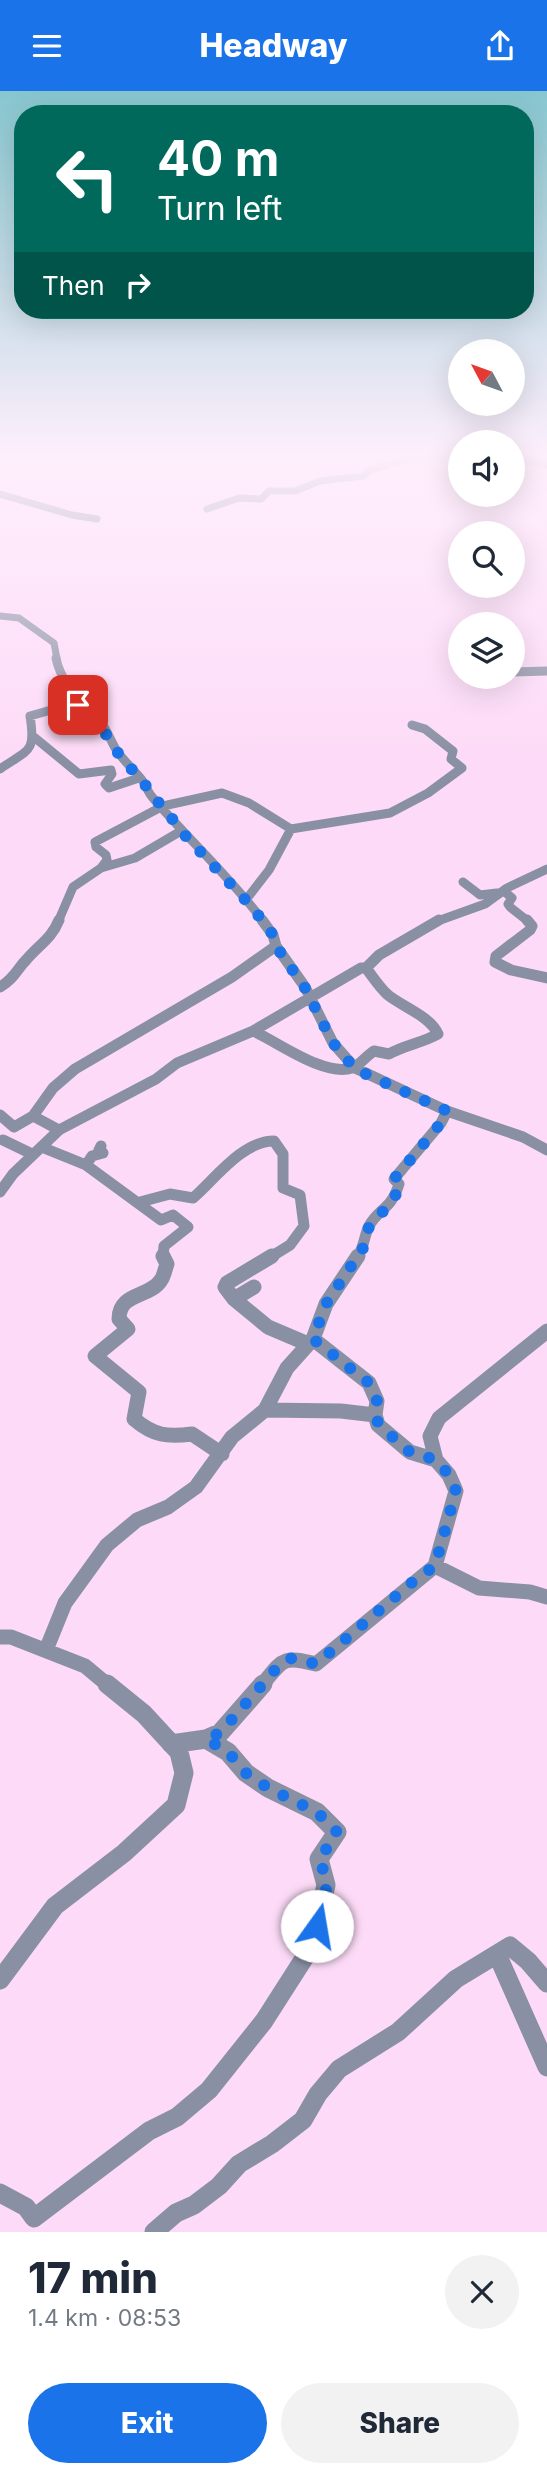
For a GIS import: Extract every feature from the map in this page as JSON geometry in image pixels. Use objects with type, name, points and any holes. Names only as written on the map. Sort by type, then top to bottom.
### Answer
[{"type":"street","points":[[0,619],[19,618],[54,643],[58,668],[84,705],[102,725],[117,751],[153,798],[163,806],[181,831],[273,935],[276,946],[311,999],[333,1043],[355,1069]]},
{"type":"street","points":[[525,672],[547,671]]},
{"type":"street","points":[[0,769],[31,748],[34,737],[30,716],[58,708],[84,705]]},
{"type":"street","points":[[0,987],[12,979],[24,961],[53,935],[73,887],[107,860],[95,842],[163,806],[179,805],[221,793],[238,799],[290,829],[390,813],[428,793],[462,768],[451,759],[453,751],[425,729],[412,725]]},
{"type":"street","points":[[34,737],[79,774],[111,770],[112,774],[105,784],[109,788],[139,778]]},
{"type":"street","points":[[245,901],[269,870],[290,829]]},
{"type":"street","points":[[100,868],[135,858],[181,831]]},
{"type":"street","points":[[2,1183],[59,1130],[156,1079],[177,1063],[253,1031],[311,999],[361,968],[366,968],[379,955],[437,921],[468,911],[505,892],[506,888],[547,869]]},
{"type":"street","points":[[463,883],[480,895],[505,892],[512,898],[508,904],[509,908],[532,926],[496,956],[495,962],[511,970],[547,978]]},
{"type":"street","points":[[222,1454],[192,1434],[165,1437],[154,1430],[146,1429],[134,1419],[139,1392],[95,1356],[128,1329],[119,1319],[119,1311],[131,1296],[148,1290],[161,1281],[167,1264],[163,1257],[164,1246],[188,1227],[173,1215],[161,1220],[153,1216],[139,1202],[107,1183],[86,1165],[1,1141],[14,1127],[33,1116],[47,1095],[75,1069],[232,977],[276,946]]},
{"type":"street","points":[[355,1069],[362,1059],[374,1051],[389,1054],[403,1046],[422,1044],[438,1034],[437,1030],[419,1015],[387,994],[366,968]]},
{"type":"street","points":[[253,1031],[317,1062],[341,1069],[355,1069],[447,1111],[523,1137],[547,1150]]},
{"type":"street","points":[[46,1650],[65,1603],[107,1545],[137,1520],[168,1507],[196,1487],[232,1437],[265,1410],[287,1368],[310,1342],[326,1304],[365,1245],[369,1226],[394,1200],[399,1184],[394,1179],[441,1123],[447,1111]]},
{"type":"street","points":[[0,1115],[14,1127]]},
{"type":"street","points":[[33,1116],[59,1130]]},
{"type":"street","points":[[139,1202],[170,1194],[193,1198],[227,1166],[262,1140],[271,1139],[276,1142],[283,1154],[283,1188],[300,1195],[304,1226],[290,1245],[227,1283],[225,1287],[266,1329],[281,1338],[310,1342],[369,1383],[377,1401],[375,1415],[379,1425],[410,1452],[436,1460]]},
{"type":"street","points":[[86,1165],[92,1156],[103,1153],[99,1150],[101,1146]]},
{"type":"street","points":[[234,1299],[254,1287]]},
{"type":"street","points":[[171,1744],[206,1739],[220,1733],[281,1663],[292,1658],[316,1664],[435,1566],[456,1491],[449,1475],[436,1460],[430,1436],[439,1418],[547,1331]]},
{"type":"street","points":[[265,1410],[341,1411],[375,1415]]},
{"type":"street","points":[[435,1566],[453,1577],[488,1590],[529,1590],[547,1597]]},
{"type":"street","points":[[0,1637],[10,1637],[85,1666],[144,1714],[179,1752],[184,1773],[176,1805],[156,1818],[145,1834],[124,1853],[57,1904],[28,1938],[0,1980]]},
{"type":"street","points":[[0,2193],[26,2207],[34,2218],[149,2131],[177,2117],[209,2090],[264,2021],[312,1946],[327,1885],[320,1859],[337,1832],[317,1812],[268,1788],[246,1773],[228,1752],[206,1739]]},
{"type":"street","points":[[154,2232],[176,2213],[194,2205],[219,2186],[239,2164],[272,2144],[303,2120],[318,2094],[339,2069],[398,2032],[456,1979],[510,1946],[528,1961],[547,1983]]},
{"type":"street","points":[[497,1954],[547,2067]]},
{"type":"route","points":[[78,705],[84,705],[90,710],[122,759],[143,781],[148,792],[240,897],[252,907],[273,935],[276,946],[305,988],[333,1043],[355,1069],[447,1111],[441,1123],[394,1179],[399,1184],[394,1200],[369,1226],[365,1245],[326,1304],[313,1339],[369,1383],[377,1401],[375,1415],[379,1425],[410,1452],[436,1460],[449,1475],[456,1491],[435,1566],[343,1639],[316,1664],[292,1658],[281,1663],[241,1712],[220,1733],[206,1739],[228,1752],[246,1773],[268,1788],[317,1812],[337,1832],[320,1859],[327,1885],[317,1926]]}]
